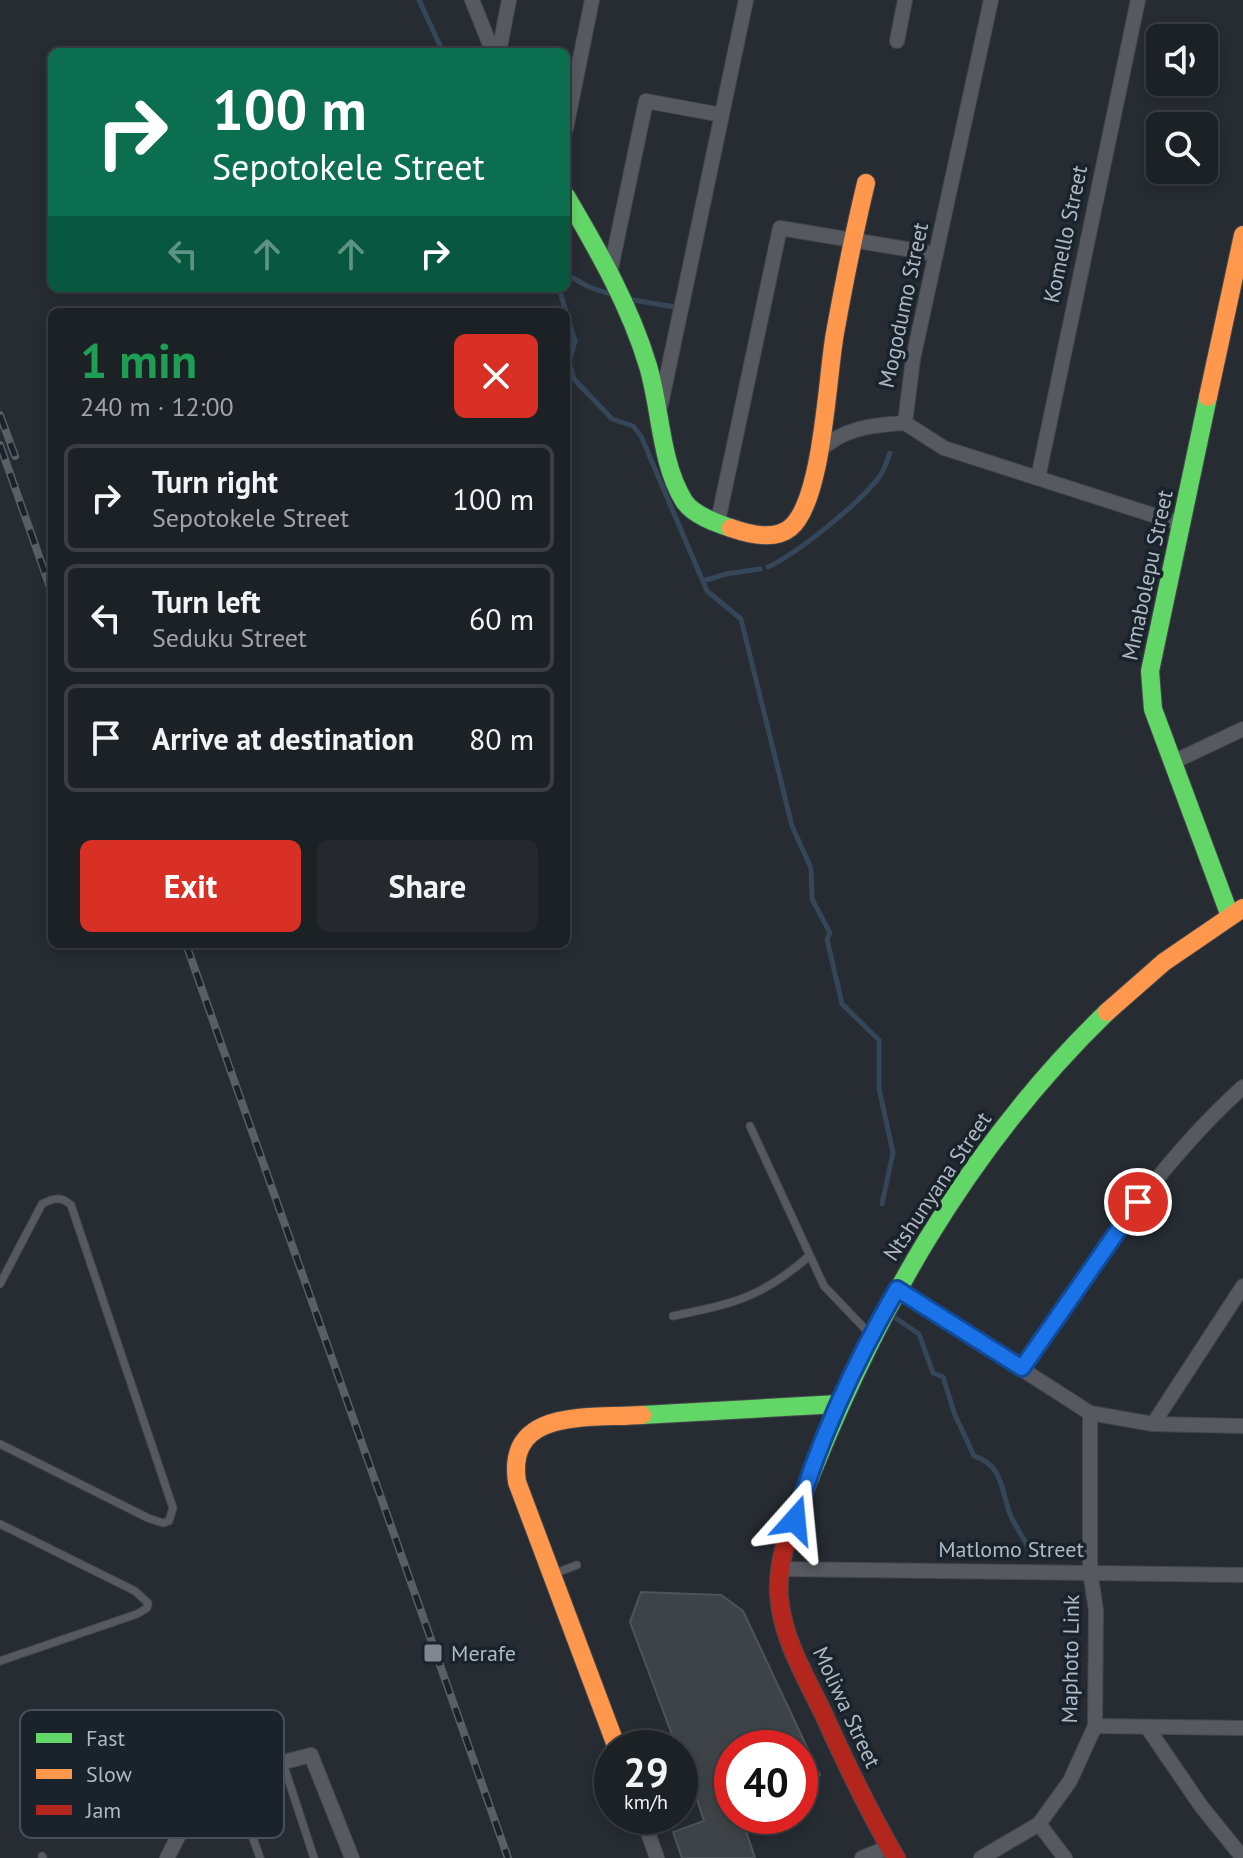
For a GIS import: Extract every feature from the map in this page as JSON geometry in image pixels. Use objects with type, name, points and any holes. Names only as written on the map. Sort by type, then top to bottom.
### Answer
[{"type":"street","points":[[472,0],[491,48]]},
{"type":"street","points":[[500,48],[509,0]]},
{"type":"street","points":[[570,108],[592,0]]},
{"type":"street","points":[[660,409],[746,0]]},
{"type":"street","points":[[897,41],[905,0]]},
{"type":"street","name":"Mogodumo Street","points":[[905,423],[907,389],[991,0]]},
{"type":"street","name":"Komello Street","points":[[1038,478],[1138,0]]},
{"type":"street","points":[[610,273],[646,101],[722,115]]},
{"type":"street","points":[[570,203],[610,273],[647,362],[682,497],[692,510],[747,534],[763,537],[792,527],[809,492],[818,452],[833,340],[866,183]]},
{"type":"street","points":[[718,521],[780,228],[936,254]]},
{"type":"street","name":"Mmabolepu Street","points":[[1237,912],[1171,763],[1153,709],[1150,671],[1243,235]]},
{"type":"street","points":[[818,452],[835,436],[870,425],[905,423],[944,448],[1181,524]]},
{"type":"street","points":[[1171,763],[1243,729]]},
{"type":"street","name":"Ntshunyana Street","points":[[780,1569],[800,1502],[838,1404],[871,1335],[897,1289],[1005,1127],[1051,1071],[1139,982],[1237,912]]},
{"type":"street","points":[[1022,1368],[1138,1202],[1202,1126],[1243,1087]]},
{"type":"street","points":[[897,1289],[1090,1413],[1153,1424],[1243,1426]]},
{"type":"street","points":[[1153,1424],[1241,1293]]},
{"type":"street","points":[[610,1730],[517,1482],[518,1445],[529,1433],[543,1426],[595,1418],[700,1409],[838,1404]]},
{"type":"street","name":"Maphoto Link","points":[[981,1858],[1039,1824],[1070,1781],[1095,1726],[1096,1610],[1090,1571],[1090,1413]]},
{"type":"street","name":"Matlomo Street","points":[[780,1569],[1243,1575]]},
{"type":"street","name":"Moliwa Street","points":[[780,1569],[778,1595],[786,1632],[850,1772],[892,1853]]},
{"type":"street","points":[[1095,1726],[1243,1728]]},
{"type":"street","points":[[1147,1727],[1201,1806],[1243,1858]]},
{"type":"street","points":[[284,1763],[311,1755],[352,1858]]},
{"type":"street","points":[[1039,1824],[1065,1858]]},
{"type":"street","points":[[648,1834],[657,1858]]},
{"type":"street","points":[[167,1858],[179,1838]]},
{"type":"street","points":[[862,1858],[892,1853]]},
{"type":"lane","points":[[750,1126],[824,1286],[871,1335]]},
{"type":"lane","points":[[0,1284],[42,1204],[53,1199],[66,1200],[71,1205],[173,1508],[172,1515],[163,1523],[148,1518],[0,1444]]},
{"type":"lane","points":[[673,1316],[732,1304],[759,1293],[779,1282],[808,1257]]},
{"type":"lane","points":[[0,1524],[135,1591],[148,1603],[147,1608],[137,1614],[0,1661]]},
{"type":"lane","points":[[553,1574],[577,1565]]},
{"type":"lane","points":[[284,1766],[314,1858]]},
{"type":"lane","points":[[253,1838],[260,1858]]},
{"type":"building","points":[[641,1592],[721,1595],[743,1611],[799,1730],[714,1730],[714,1834],[747,1834],[755,1858],[682,1858],[674,1834],[698,1834],[698,1823],[704,1821],[698,1803],[698,1730],[670,1730],[630,1622]]},
{"type":"waterway","points":[[419,0],[441,48]]},
{"type":"waterway","points":[[570,276],[610,294]]},
{"type":"waterway","points":[[560,292],[565,308]]},
{"type":"waterway","points":[[633,300],[675,307]]},
{"type":"waterway","points":[[570,325],[575,341],[570,359]]},
{"type":"waterway","points":[[570,366],[574,379],[612,419],[633,426],[641,436],[707,591],[741,619],[792,826],[811,868],[812,899],[830,933],[827,939],[842,1004],[879,1040],[879,1088],[893,1153],[882,1204]]},
{"type":"waterway","points":[[768,567],[811,539],[858,500],[880,476],[890,453]]},
{"type":"waterway","points":[[703,581],[760,569]]},
{"type":"waterway","points":[[897,1319],[919,1334],[933,1373],[943,1377],[955,1415],[974,1456],[991,1465],[996,1472],[1010,1514],[1032,1555]]},
{"type":"railway","points":[[0,415],[15,456]]},
{"type":"railway","points":[[0,445],[48,582]]},
{"type":"railway","points":[[187,948],[508,1858]]},
{"type":"traffic: fast","points":[[570,203],[612,279],[641,344],[665,452],[676,486],[693,510],[731,528]]},
{"type":"traffic: fast","points":[[1208,397],[1150,671],[1153,709],[1230,916]]},
{"type":"traffic: fast","points":[[801,1500],[859,1366],[927,1239],[1009,1120],[1107,1012]]},
{"type":"traffic: fast","points":[[642,1415],[838,1404]]},
{"type":"traffic: slow","points":[[731,528],[761,535],[784,532],[801,514],[810,493],[822,437],[835,333],[866,183]]},
{"type":"traffic: slow","points":[[1208,397],[1243,235]]},
{"type":"traffic: slow","points":[[1107,1012],[1164,962],[1243,908]]},
{"type":"traffic: slow","points":[[610,1730],[517,1482],[517,1458],[525,1440],[538,1429],[556,1422],[642,1415]]},
{"type":"traffic: jam","points":[[801,1500],[780,1570],[779,1595],[785,1627],[849,1770],[896,1858]]},
{"type":"place","name":"Merafe","points":[[433,1653]]},
{"type":"route","points":[[795,1520],[817,1457],[852,1374],[897,1289],[1022,1368],[1138,1202]]}]
